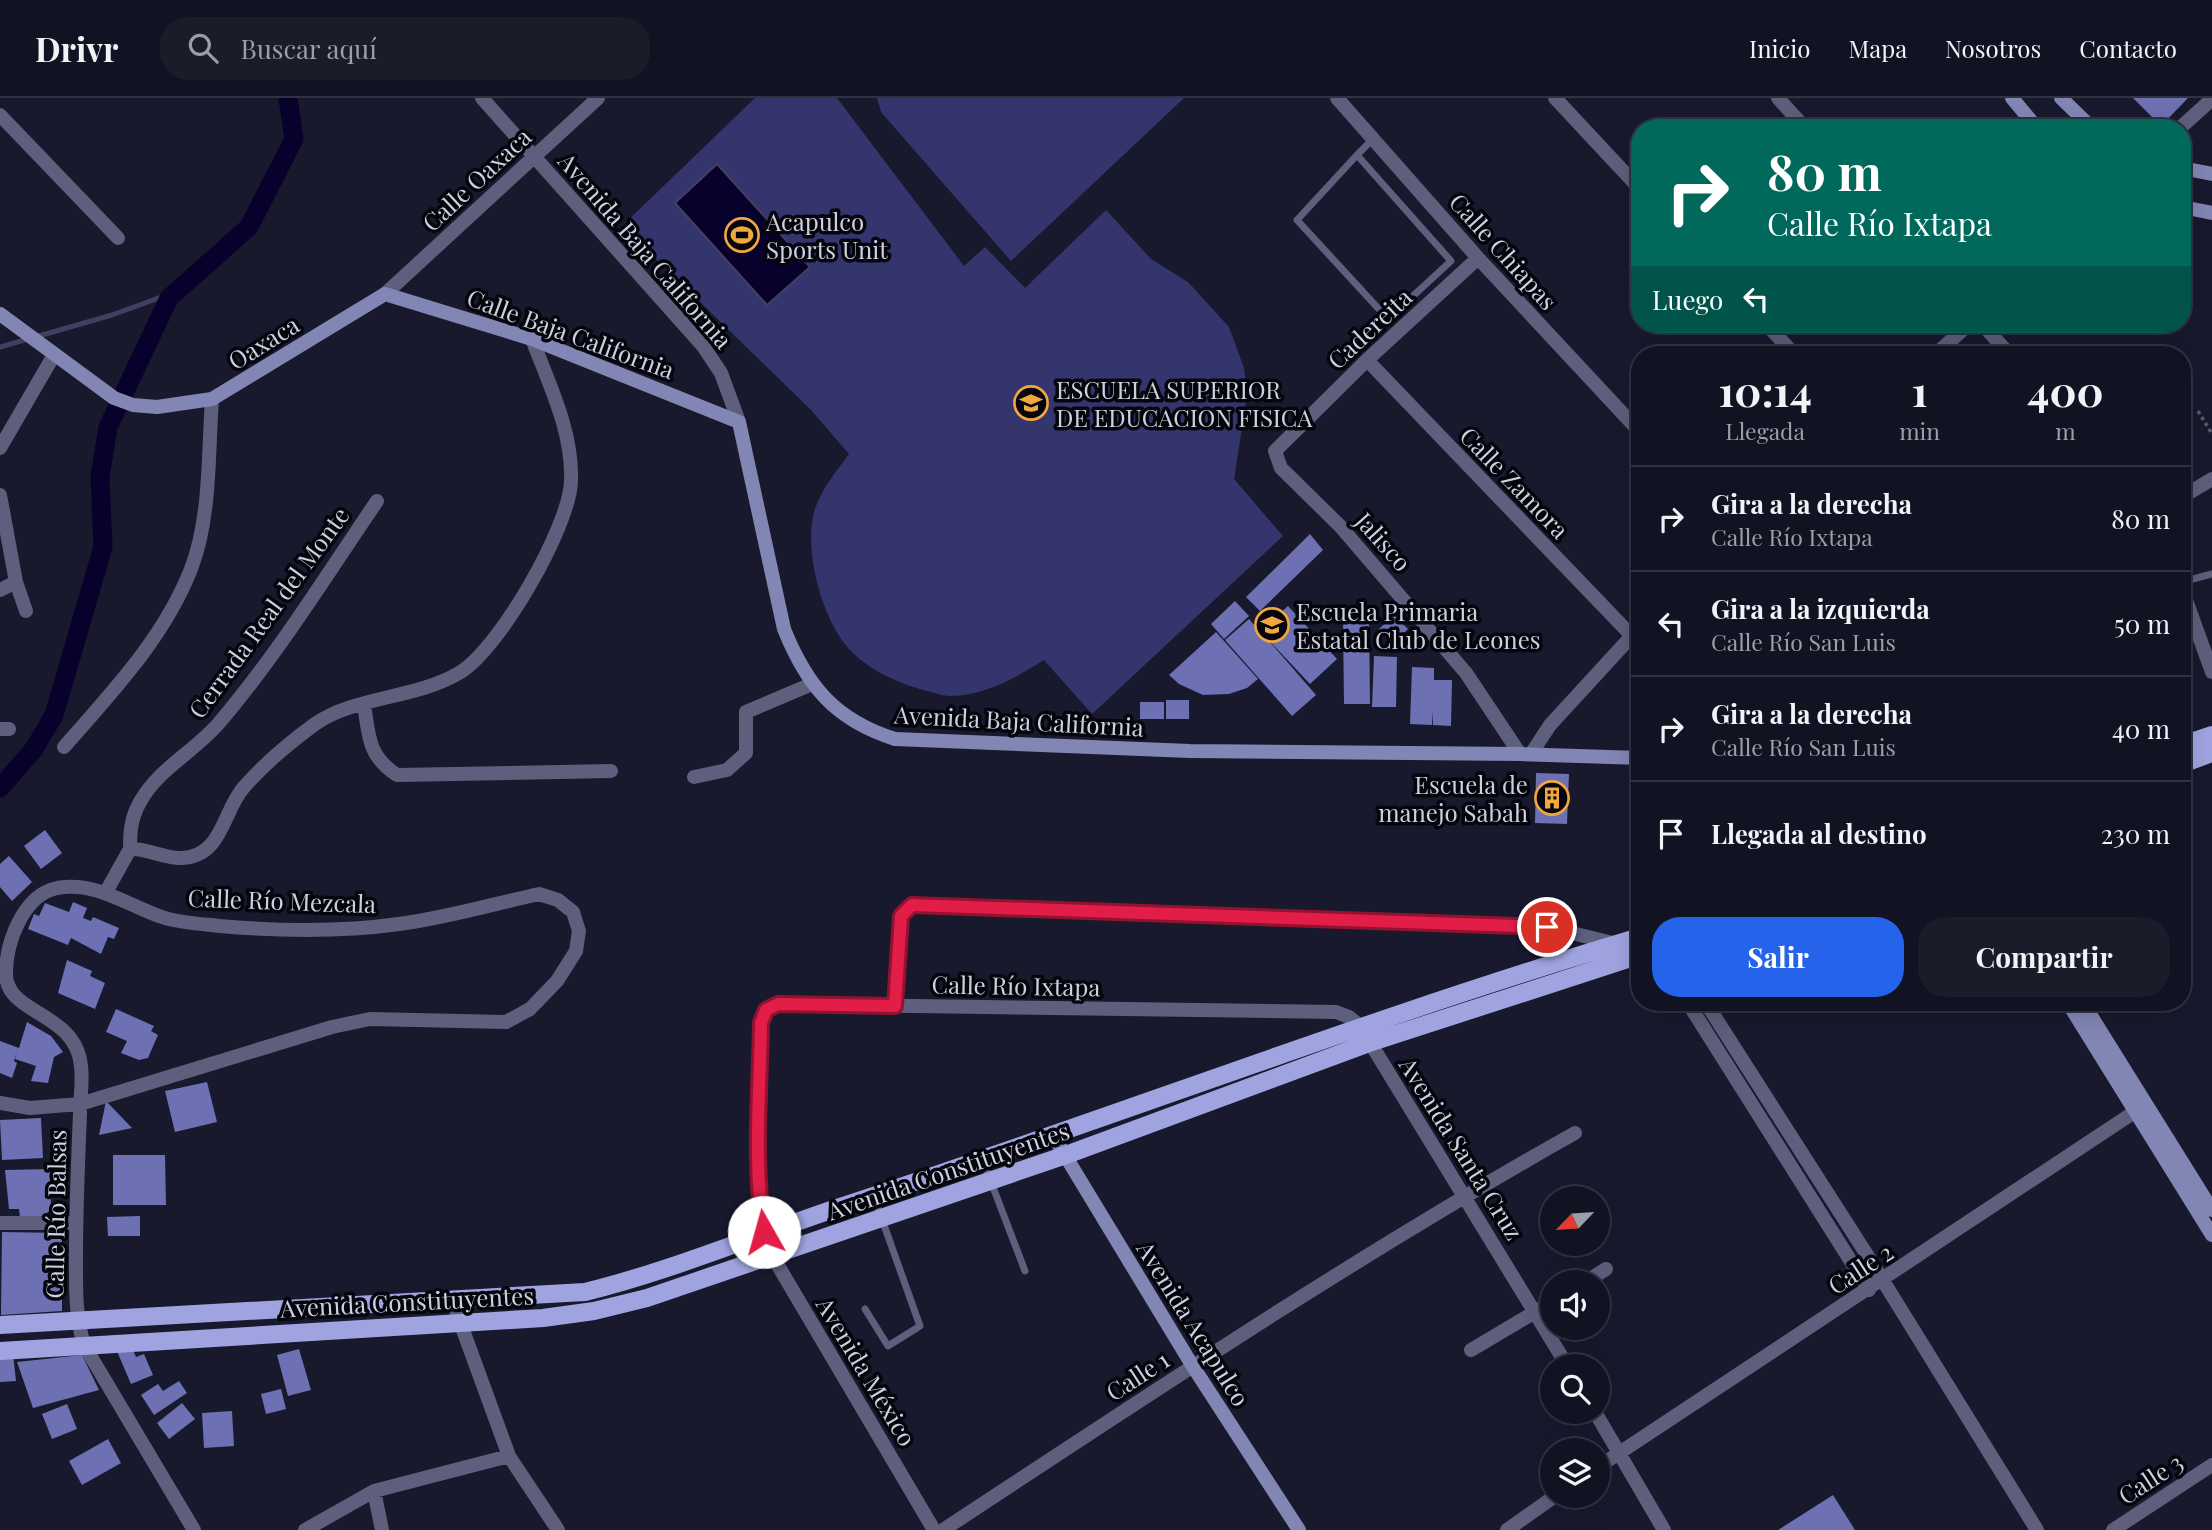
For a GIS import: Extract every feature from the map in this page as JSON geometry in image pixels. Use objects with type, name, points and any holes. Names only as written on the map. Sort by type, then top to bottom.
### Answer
[{"type":"main road","points":[[2012,98],[2030,119]]},
{"type":"main road","points":[[2061,98],[2083,119]]},
{"type":"main road","points":[[2191,170],[2212,174]]},
{"type":"main road","points":[[2191,209],[2212,213]]},
{"type":"main road","name":"Calle Baja California","points":[[385,294],[532,339],[739,422]]},
{"type":"main road","name":"Oaxaca","points":[[48,351],[97,387],[133,405],[157,407],[212,399],[385,294]]},
{"type":"main road","points":[[0,314],[48,351]]},
{"type":"main road","name":"Avenida Baja California","points":[[739,422],[784,629],[796,658],[812,684],[838,712],[864,730],[895,739],[1190,751],[1631,758]]},
{"type":"main road","points":[[2191,742],[2212,735]]},
{"type":"main road","points":[[2191,761],[2212,753]]},
{"type":"main road","name":"Avenida Constituyentes","points":[[0,1325],[585,1292],[642,1278],[764,1232],[1054,1137],[1360,1026],[1631,940]]},
{"type":"main road","name":"Avenida Constituyentes","points":[[0,1351],[461,1324],[594,1311],[647,1298],[773,1256],[1066,1155],[1369,1043],[1631,958]]},
{"type":"main road","points":[[2074,1011],[2212,1210]]},
{"type":"main road","points":[[2087,1011],[2212,1235]]},
{"type":"main road","name":"Avenida Acapulco","points":[[1054,1137],[1192,1366],[1299,1530]]},
{"type":"street","name":"Avenida Baja California","points":[[482,98],[703,346],[721,373],[739,422]]},
{"type":"street","name":"Calle Oaxaca","points":[[385,294],[598,98]]},
{"type":"street","name":"Calle Chiapas","points":[[1337,98],[1478,258],[1631,422]]},
{"type":"street","points":[[1555,98],[1631,179]]},
{"type":"street","points":[[1778,98],[1797,119]]},
{"type":"street","points":[[2190,119],[2212,99]]},
{"type":"street","points":[[0,115],[118,238]]},
{"type":"street","name":"Cadereita","points":[[1281,468],[1275,451],[1282,442],[1478,258]]},
{"type":"street","points":[[1774,333],[1787,346]]},
{"type":"street","points":[[1945,346],[1959,333]]},
{"type":"street","points":[[1990,333],[2002,346]]},
{"type":"street","points":[[106,892],[130,849],[143,848],[182,858],[205,850],[222,832],[241,790],[274,754],[319,722],[364,704],[426,689],[461,672],[491,647],[514,613],[562,519],[572,483],[568,439],[532,339]]},
{"type":"street","points":[[0,449],[48,351]]},
{"type":"street","name":"Calle Zamora","points":[[1367,360],[1631,627]]},
{"type":"street","points":[[64,747],[132,670],[172,608],[191,567],[202,521],[212,399]]},
{"type":"street","name":"Jalisco","points":[[1281,468],[1400,593],[1466,673],[1525,754]]},
{"type":"street","points":[[2191,492],[2212,480]]},
{"type":"street","points":[[0,495],[16,582],[26,611]]},
{"type":"street","name":"Cerrada Real del Monte","points":[[130,849],[130,824],[139,802],[155,780],[217,725],[282,640],[377,501]]},
{"type":"street","points":[[0,590],[16,582]]},
{"type":"street","points":[[2191,614],[2212,672]]},
{"type":"street","points":[[1525,754],[1631,635]]},
{"type":"street","points":[[694,777],[727,770],[746,753],[746,712],[812,684]]},
{"type":"street","points":[[364,704],[370,745],[381,764],[397,775],[611,771]]},
{"type":"street","name":"Calle Río Mezcala","points":[[74,887],[106,892],[164,918],[220,926],[346,929],[401,924],[539,894],[558,900],[573,912],[579,931],[576,951],[557,981],[530,1009],[506,1022],[370,1019],[332,1027],[80,1104],[82,1068],[79,1049],[65,1028],[16,998],[6,977],[11,939],[23,915],[38,896],[54,889],[74,887]]},
{"type":"street","points":[[895,1006],[901,916],[912,905],[1547,927],[1618,944],[1631,952]]},
{"type":"street","name":"Calle Río Ixtapa","points":[[764,1232],[760,1190],[761,1023],[766,1010],[778,1004],[1336,1012],[1349,1017],[1360,1026]]},
{"type":"street","points":[[1693,1011],[1868,1290]]},
{"type":"street","points":[[1711,1011],[2037,1530]]},
{"type":"street","name":"Avenida Santa Cruz","points":[[1360,1026],[1560,1354]]},
{"type":"street","name":"Calle Río Balsas","points":[[0,1103],[30,1108],[80,1104],[76,1321],[83,1345],[194,1530]]},
{"type":"street","name":"Calle 2","points":[[1610,1458],[1882,1282],[2141,1107]]},
{"type":"street","name":"Calle 1","points":[[943,1530],[1192,1366],[1466,1196],[1575,1133]]},
{"type":"street","points":[[0,1223],[76,1223]]},
{"type":"street","name":"Avenida México","points":[[764,1232],[773,1256],[934,1530]]},
{"type":"street","points":[[453,1300],[509,1456],[558,1530]]},
{"type":"street","points":[[1471,1350],[1540,1310]]},
{"type":"street","points":[[1602,1424],[1664,1530]]},
{"type":"street","points":[[305,1530],[374,1491],[509,1456]]},
{"type":"street","name":"Calle 3","points":[[2113,1530],[2212,1465]]},
{"type":"street","points":[[374,1491],[382,1530]]},
{"type":"street","points":[[1507,1530],[1540,1507]]},
{"type":"lane","points":[[1357,155],[1451,261],[1388,319],[1297,220],[1357,155],[1373,139]]},
{"type":"lane","points":[[2191,580],[2212,574]]},
{"type":"lane","points":[[982,1160],[1025,1270]]},
{"type":"lane","points":[[865,1309],[888,1346],[920,1326],[874,1196]]},
{"type":"path","points":[[2198,411],[2212,434]]},
{"type":"shaded area","name":"ESCUELA SUPERIOR DE EDUCACION FISICA","points":[[755,98],[837,98],[964,266],[985,247],[1025,288],[1106,210],[1151,259],[1188,282],[1229,327],[1244,368],[1247,395],[1234,479],[1283,536],[1092,714],[1044,660],[988,689],[964,695],[943,695],[902,683],[876,671],[854,654],[833,625],[813,565],[812,526],[821,494],[849,454],[811,410],[622,226]]},
{"type":"shaded area","points":[[877,98],[1184,98],[1011,261],[881,112]]},
{"type":"shaded area","name":"Acapulco Sports Unit","points":[[717,164],[810,267],[767,305],[675,203]]},
{"type":"building","points":[[2133,98],[2188,98],[2168,119],[2154,119]]},
{"type":"building","points":[[1310,534],[1323,550],[1260,611],[1246,597]]},
{"type":"building","points":[[1235,601],[1249,616],[1224,639],[1211,624]]},
{"type":"building","points":[[1288,606],[1337,659],[1310,684],[1263,634],[1316,695],[1292,716],[1225,640],[1249,619],[1260,632]]},
{"type":"building","points":[[1394,615],[1408,629],[1393,644],[1379,629]]},
{"type":"building","points":[[1343,619],[1369,619],[1370,704],[1344,704]]},
{"type":"building","points":[[1216,632],[1258,679],[1247,688],[1229,694],[1203,695],[1179,684],[1169,675]]},
{"type":"building","points":[[1374,656],[1397,657],[1396,707],[1372,707]]},
{"type":"building","points":[[1412,667],[1434,668],[1434,680],[1452,680],[1451,726],[1433,725],[1433,711],[1432,725],[1410,724]]},
{"type":"building","points":[[1166,700],[1189,700],[1189,719],[1166,719]]},
{"type":"building","points":[[1140,702],[1164,702],[1164,719],[1140,719]]},
{"type":"building","name":"Escuela de manejo Sabah","points":[[1536,773],[1569,774],[1567,824],[1535,823]]},
{"type":"building","points":[[45,830],[62,853],[41,869],[24,846]]},
{"type":"building","points":[[9,856],[32,882],[12,901],[0,887],[0,864]]},
{"type":"building","points":[[73,902],[87,908],[83,918],[91,921],[93,917],[119,928],[114,939],[108,937],[101,954],[71,938],[68,945],[28,929],[34,914],[39,916],[45,903],[69,912]]},
{"type":"building","points":[[67,960],[92,971],[90,976],[105,983],[95,1009],[58,993]]},
{"type":"building","points":[[116,1009],[154,1026],[151,1031],[158,1035],[148,1058],[139,1060],[121,1053],[127,1041],[106,1032]]},
{"type":"building","points":[[27,1022],[51,1036],[63,1052],[54,1057],[48,1083],[31,1081],[36,1066],[15,1059],[17,1051],[14,1061],[17,1063],[12,1078],[0,1073],[0,1041],[19,1048]]},
{"type":"building","points":[[207,1082],[217,1122],[175,1132],[165,1091]]},
{"type":"building","points":[[106,1101],[132,1128],[99,1135]]},
{"type":"building","points":[[41,1118],[43,1158],[2,1160],[0,1120]]},
{"type":"building","points":[[113,1155],[165,1155],[166,1205],[113,1205]]},
{"type":"building","points":[[50,1169],[51,1209],[44,1216],[20,1217],[19,1209],[9,1209],[5,1170]]},
{"type":"building","points":[[140,1216],[140,1236],[108,1236],[107,1217]]},
{"type":"building","points":[[2,1232],[62,1233],[62,1311],[1,1315]]},
{"type":"building","points":[[130,1343],[136,1357],[144,1354],[153,1375],[131,1384],[116,1349]]},
{"type":"building","points":[[299,1349],[311,1390],[288,1396],[277,1355]]},
{"type":"building","points":[[13,1354],[16,1381],[0,1382],[0,1356]]},
{"type":"building","points":[[82,1355],[99,1390],[33,1408],[17,1362]]},
{"type":"building","points":[[179,1381],[187,1393],[154,1415],[141,1395],[158,1384],[163,1391]]},
{"type":"building","points":[[281,1389],[286,1409],[266,1414],[261,1394]]},
{"type":"building","points":[[182,1403],[195,1419],[169,1439],[157,1423]]},
{"type":"building","points":[[67,1404],[77,1429],[52,1439],[42,1414]]},
{"type":"building","points":[[232,1411],[234,1446],[204,1448],[202,1413]]},
{"type":"building","points":[[108,1439],[121,1463],[82,1485],[69,1461]]},
{"type":"building","points":[[1833,1495],[1855,1530],[1778,1530]]},
{"type":"waterway","points":[[0,788],[34,749],[54,715],[103,547],[100,477],[108,427],[169,298],[249,227],[294,139],[288,98]]},
{"type":"waterway","points":[[0,347],[112,315],[175,292]]},
{"type":"place","name":"Acapulco Sports Unit","points":[[742,235]]},
{"type":"place","name":"ESCUELA SUPERIOR DE EDUCACION FISICA","points":[[1031,403]]},
{"type":"place","name":"Escuela Primaria Estatal Club de Leones","points":[[1272,625]]},
{"type":"place","name":"Escuela de manejo Sabah","points":[[1552,798]]},
{"type":"route","points":[[764,1232],[760,1204],[760,1126],[761,1023],[766,1010],[778,1004],[895,1006],[901,916],[905,909],[912,905],[1547,927]]}]
